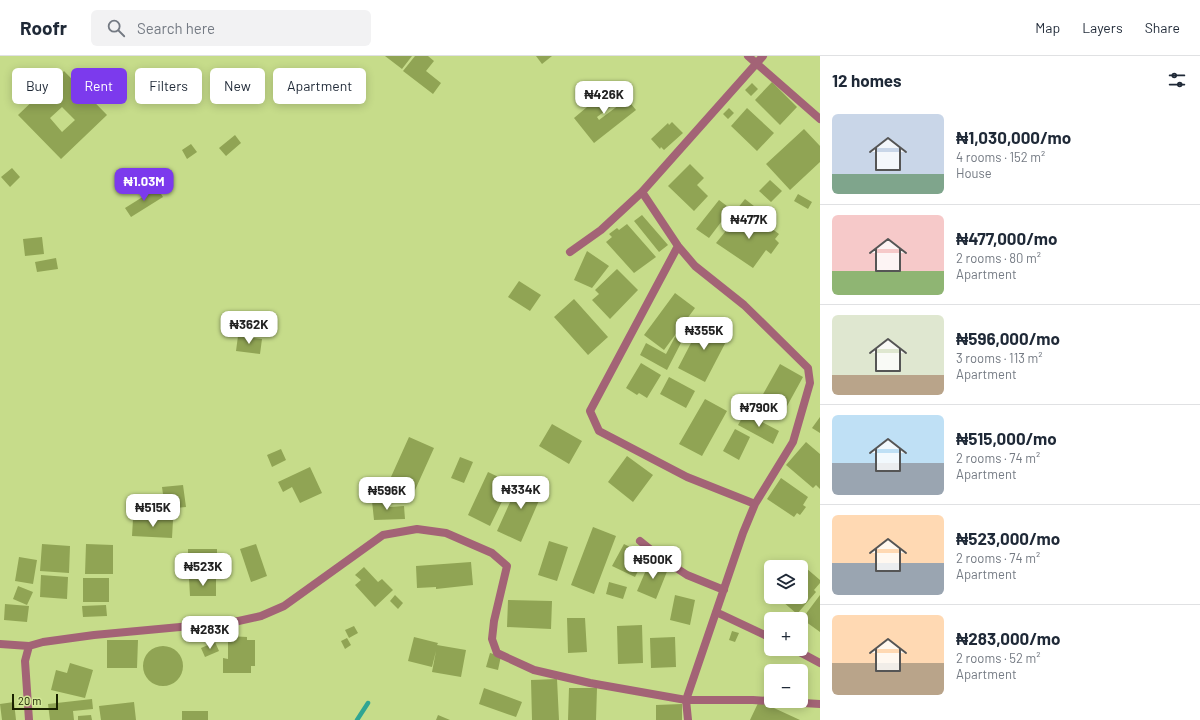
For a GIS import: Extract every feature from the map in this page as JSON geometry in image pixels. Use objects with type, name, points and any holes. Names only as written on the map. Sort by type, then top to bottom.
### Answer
[{"type":"street","points":[[748,56],[757,62],[820,119]]},
{"type":"street","points":[[570,252],[601,230],[642,192],[763,56]]},
{"type":"street","points":[[642,192],[678,246],[696,266],[744,305],[808,368],[810,383],[793,442],[756,504],[743,533],[686,700],[688,720]]},
{"type":"street","points":[[678,246],[590,411],[599,431],[616,441],[687,477],[756,504]]},
{"type":"street","points":[[0,644],[29,646],[43,642],[94,635],[234,622],[261,616],[284,606],[383,535],[417,529],[446,533],[492,553],[507,566],[494,621],[492,640],[497,653],[534,670],[686,700],[753,700],[820,704]]},
{"type":"street","points":[[640,541],[687,576],[724,590]]},
{"type":"street","points":[[716,612],[764,635]]},
{"type":"street","points":[[29,646],[25,661],[29,720]]},
{"type":"street","points":[[807,656],[820,663]]},
{"type":"building","points":[[385,56],[412,56],[402,69]]},
{"type":"building","points":[[415,56],[428,56],[434,61],[426,71],[441,83],[433,94],[403,71]]},
{"type":"building","points":[[536,56],[552,56],[542,64]]},
{"type":"building","points":[[64,71],[71,78],[71,104],[96,104],[107,115],[61,159],[18,115],[30,104],[63,104]],"holes":[[[62,107],[75,120],[62,132],[50,118]]]},
{"type":"building","points":[[772,82],[797,107],[780,125],[755,100]]},
{"type":"building","points":[[752,83],[758,89],[751,96],[745,90]]},
{"type":"building","points":[[612,86],[621,99],[597,117],[599,120],[627,99],[636,110],[594,143],[574,118]]},
{"type":"building","points":[[729,108],[734,113],[728,119],[723,114]]},
{"type":"building","points":[[747,108],[774,133],[757,151],[731,126]]},
{"type":"building","points":[[672,122],[683,133],[664,150],[661,147],[660,149],[651,139],[668,123],[669,125]]},
{"type":"building","points":[[804,129],[820,146],[820,162],[790,190],[766,164]]},
{"type":"building","points":[[235,135],[241,143],[226,156],[219,148]]},
{"type":"building","points":[[191,144],[197,152],[187,159],[182,150]]},
{"type":"building","points":[[690,164],[704,178],[697,185],[708,196],[694,211],[668,186]]},
{"type":"building","points":[[12,168],[20,177],[10,187],[1,177]]},
{"type":"building","points":[[770,180],[782,191],[771,202],[759,191]]},
{"type":"building","points":[[157,188],[163,197],[131,217],[125,208]]},
{"type":"building","points":[[798,194],[812,202],[808,209],[794,201]]},
{"type":"building","points":[[745,199],[759,210],[751,220],[737,209]]},
{"type":"building","points":[[719,200],[731,209],[709,238],[696,229]]},
{"type":"building","points":[[737,212],[754,225],[759,219],[779,234],[775,239],[779,243],[771,254],[766,250],[753,268],[716,243],[729,227],[736,232],[739,228],[730,221]]},
{"type":"building","points":[[642,215],[668,245],[659,252],[634,221]]},
{"type":"building","points":[[627,224],[656,257],[634,273],[606,242],[612,237],[609,234],[617,228],[619,230]]},
{"type":"building","points":[[42,237],[44,254],[25,256],[23,239]]},
{"type":"building","points":[[587,251],[609,266],[592,288],[574,280]]},
{"type":"building","points":[[56,258],[58,269],[37,272],[35,262]]},
{"type":"building","points":[[617,269],[638,290],[610,319],[592,300],[599,294],[595,290]]},
{"type":"building","points":[[519,281],[541,295],[530,311],[508,297]]},
{"type":"building","points":[[675,293],[695,308],[664,350],[644,335]]},
{"type":"building","points":[[574,299],[608,337],[588,355],[554,317]]},
{"type":"building","points":[[703,320],[730,334],[705,382],[678,368]]},
{"type":"building","points":[[238,336],[262,339],[260,354],[236,351]]},
{"type":"building","points":[[675,337],[682,341],[667,370],[640,355],[646,343],[666,354]]},
{"type":"building","points":[[641,363],[661,375],[647,398],[639,393],[637,395],[626,388]]},
{"type":"building","points":[[780,364],[803,377],[781,417],[758,403]]},
{"type":"building","points":[[669,377],[695,391],[686,408],[660,394]]},
{"type":"building","points":[[705,399],[727,411],[702,456],[679,444]]},
{"type":"building","points":[[745,413],[779,431],[773,444],[738,425]]},
{"type":"building","points":[[820,417],[820,433],[812,428]]},
{"type":"building","points":[[552,424],[582,441],[569,464],[539,446]]},
{"type":"building","points":[[735,429],[750,437],[739,460],[723,451]]},
{"type":"building","points":[[409,437],[434,448],[411,499],[386,488]]},
{"type":"building","points":[[806,442],[820,454],[820,489],[816,485],[813,488],[786,465]]},
{"type":"building","points":[[281,449],[286,460],[272,467],[267,455]]},
{"type":"building","points":[[627,456],[653,475],[633,502],[608,482]]},
{"type":"building","points":[[460,457],[473,462],[464,483],[451,478]]},
{"type":"building","points":[[310,467],[322,493],[300,503],[292,487],[283,492],[278,482]]},
{"type":"building","points":[[488,472],[511,483],[490,526],[468,515]]},
{"type":"building","points":[[521,478],[544,489],[521,542],[497,531]]},
{"type":"building","points":[[781,478],[808,497],[803,505],[806,507],[800,515],[797,513],[794,517],[767,499]]},
{"type":"building","points":[[183,485],[186,507],[165,509],[162,487]]},
{"type":"building","points":[[390,500],[390,507],[404,506],[405,519],[374,520],[372,501]]},
{"type":"building","points":[[133,519],[173,520],[172,538],[132,536]]},
{"type":"building","points":[[593,527],[616,536],[594,594],[571,585]]},
{"type":"building","points":[[549,541],[568,547],[557,581],[538,575]]},
{"type":"building","points":[[42,544],[70,546],[69,573],[40,571]]},
{"type":"building","points":[[86,544],[113,545],[113,574],[85,574]]},
{"type":"building","points":[[256,544],[267,576],[251,582],[240,549]]},
{"type":"building","points":[[624,544],[646,555],[635,577],[612,566]]},
{"type":"building","points":[[188,549],[217,549],[217,574],[188,574]]},
{"type":"building","points":[[19,557],[37,560],[33,584],[15,581]]},
{"type":"building","points":[[650,561],[668,569],[656,599],[637,591]]},
{"type":"building","points":[[471,562],[473,585],[436,589],[436,587],[417,588],[416,566]]},
{"type":"building","points":[[364,567],[378,582],[382,579],[393,590],[375,607],[355,585],[361,580],[355,575]]},
{"type":"building","points":[[808,570],[820,580],[820,583],[814,590],[816,592],[808,601]]},
{"type":"building","points":[[41,575],[68,577],[67,599],[40,597]]},
{"type":"building","points":[[216,577],[216,596],[190,596],[189,578]]},
{"type":"building","points":[[83,578],[109,578],[109,602],[83,602]]},
{"type":"building","points":[[609,582],[627,587],[623,599],[606,594]]},
{"type":"building","points":[[18,586],[33,592],[27,605],[13,599]]},
{"type":"building","points":[[395,595],[403,603],[398,609],[390,601]]},
{"type":"building","points":[[675,595],[695,600],[690,625],[670,620]]},
{"type":"building","points":[[820,595],[820,632],[808,623],[807,612]]},
{"type":"building","points":[[508,600],[552,601],[551,629],[507,627]]},
{"type":"building","points":[[5,604],[29,606],[27,622],[4,620]]},
{"type":"building","points":[[785,604],[806,604],[799,612],[795,612]]},
{"type":"building","points":[[106,605],[107,616],[83,617],[82,606]]},
{"type":"building","points":[[567,618],[585,618],[587,652],[568,653]]},
{"type":"building","points":[[642,625],[643,663],[618,664],[617,626]]},
{"type":"building","points":[[354,626],[358,633],[349,638],[345,630]]},
{"type":"building","points":[[732,631],[739,633],[735,642],[729,640]]},
{"type":"building","points":[[228,636],[247,637],[247,640],[255,640],[255,666],[251,666],[251,673],[223,673],[223,658],[228,659]]},
{"type":"building","points":[[414,637],[438,643],[437,645],[466,650],[461,677],[432,672],[436,651],[432,667],[408,661]]},
{"type":"building","points":[[675,637],[676,667],[651,668],[650,638]]},
{"type":"building","points":[[347,638],[351,645],[345,649],[341,641]]},
{"type":"building","points":[[107,640],[138,640],[137,668],[107,668]]},
{"type":"building","points":[[215,642],[219,651],[205,657],[201,648]]},
{"type":"building","points":[[163,646],[177,652],[183,666],[177,680],[163,686],[149,680],[143,666],[149,652]]},
{"type":"building","points":[[490,653],[501,656],[498,670],[486,667]]},
{"type":"building","points":[[70,663],[93,670],[85,698],[51,690],[56,670],[67,673]]},
{"type":"building","points":[[557,679],[559,720],[532,720],[531,680]]},
{"type":"building","points":[[484,688],[522,702],[516,717],[479,704]]},
{"type":"building","points":[[569,688],[597,688],[596,720],[568,720]]},
{"type":"building","points":[[92,699],[93,709],[73,711],[74,720],[50,720],[48,704]]},
{"type":"building","points":[[759,701],[764,703],[764,708],[774,708],[800,720],[750,720]]},
{"type":"building","points":[[14,702],[16,720],[2,720],[0,704]]},
{"type":"building","points":[[134,702],[136,720],[101,720],[99,706]]},
{"type":"building","points":[[682,704],[682,720],[656,720],[656,705]]},
{"type":"building","points":[[182,711],[208,711],[208,720],[182,720]]},
{"type":"building","points":[[91,715],[92,720],[78,720],[78,716]]},
{"type":"building","points":[[438,715],[450,720],[436,720]]},
{"type":"waterway","points":[[357,720],[368,703]]}]
